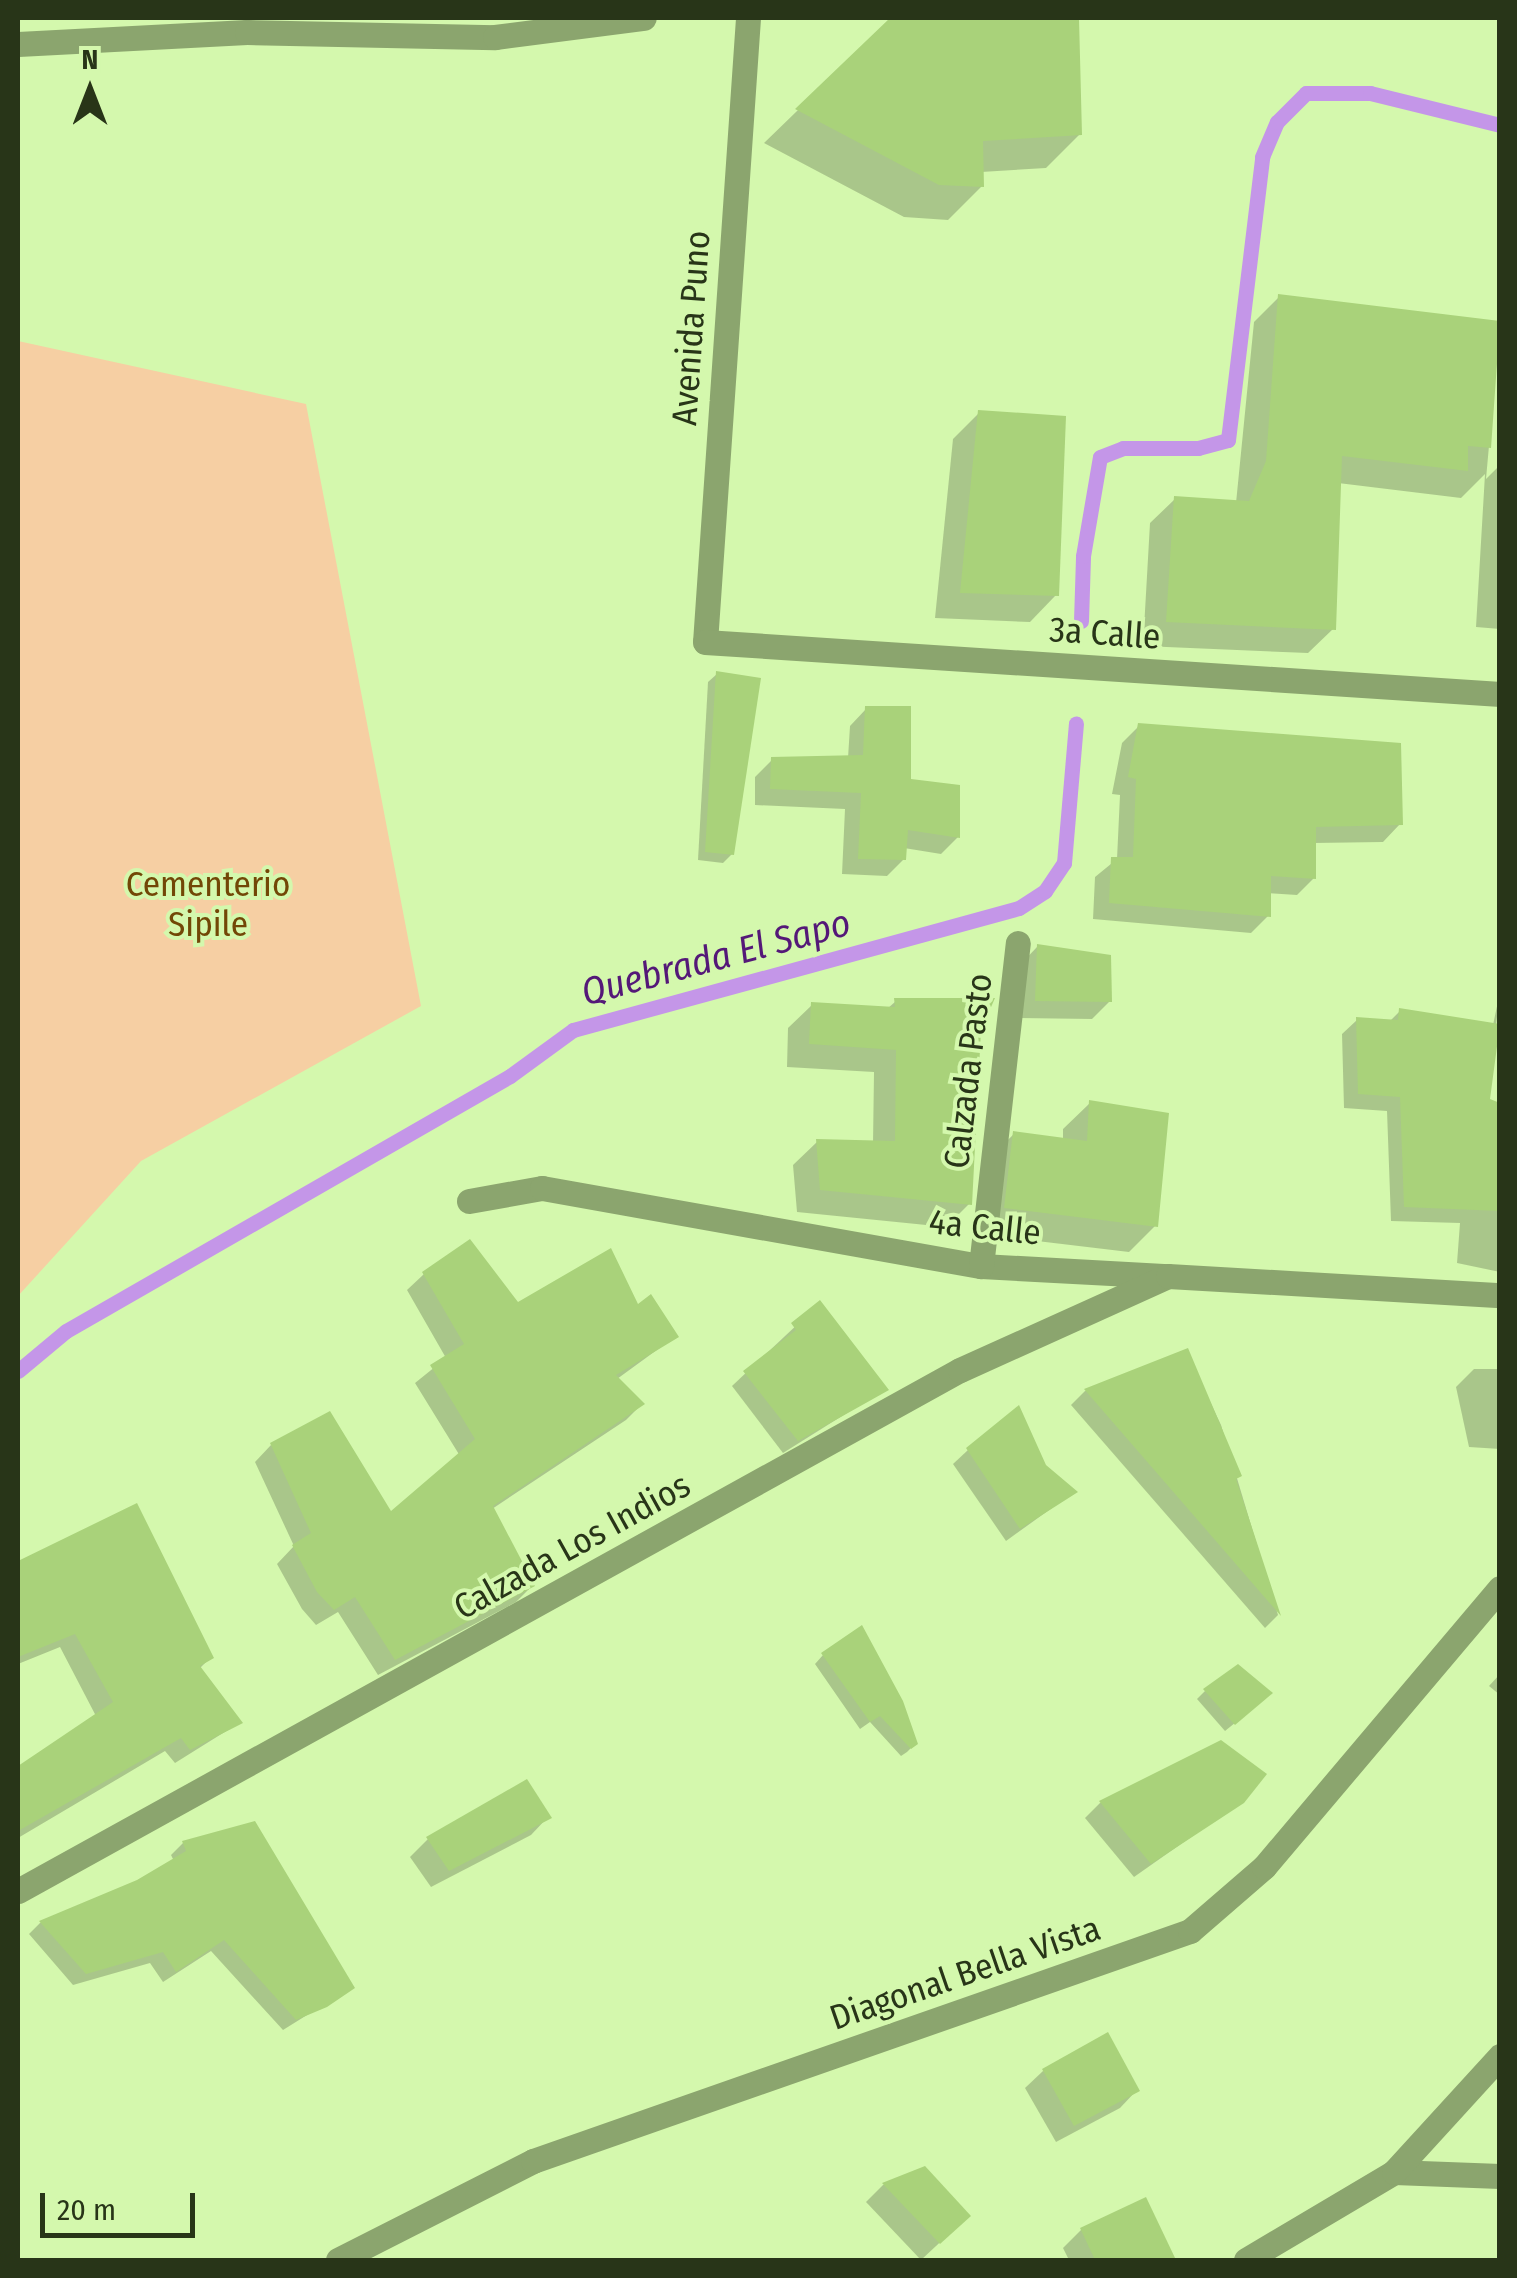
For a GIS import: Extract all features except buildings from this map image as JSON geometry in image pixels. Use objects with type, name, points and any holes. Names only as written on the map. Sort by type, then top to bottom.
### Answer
[{"type":"street","points":[[18,44],[247,32],[495,36],[644,18]]},
{"type":"street","name":"Avenida Puno","points":[[705,642],[748,18]]},
{"type":"street","name":"3a Calle","points":[[705,642],[1500,694]]},
{"type":"street","name":"Calzada Pasto","points":[[981,1266],[1018,943]]},
{"type":"street","name":"4a Calle","points":[[469,1201],[542,1188],[630,1199],[981,1266],[1500,1295]]},
{"type":"street","name":"Calzada Los Indios","points":[[18,1890],[960,1370],[1168,1276]]},
{"type":"street","name":"Diagonal Bella Vista","points":[[338,2260],[533,2161],[1190,1931],[1264,1867],[1500,1588]]},
{"type":"street","points":[[1246,2260],[1394,2172],[1500,2056]]},
{"type":"street","points":[[1394,2172],[1500,2176]]},
{"type":"green space","name":"Cementerio Sipile","points":[[18,341],[306,404],[421,1006],[141,1161],[18,1296]]},
{"type":"waterway","name":"Quebrada El Sapo","points":[[1081,621],[1083,556],[1100,457],[1123,448],[1198,448],[1228,440],[1262,157],[1277,122],[1306,93],[1370,93],[1500,125]]},
{"type":"waterway","name":"Quebrada El Sapo","points":[[18,1371],[66,1331],[510,1076],[573,1030],[1019,908],[1045,891],[1064,863],[1076,724]]}]
